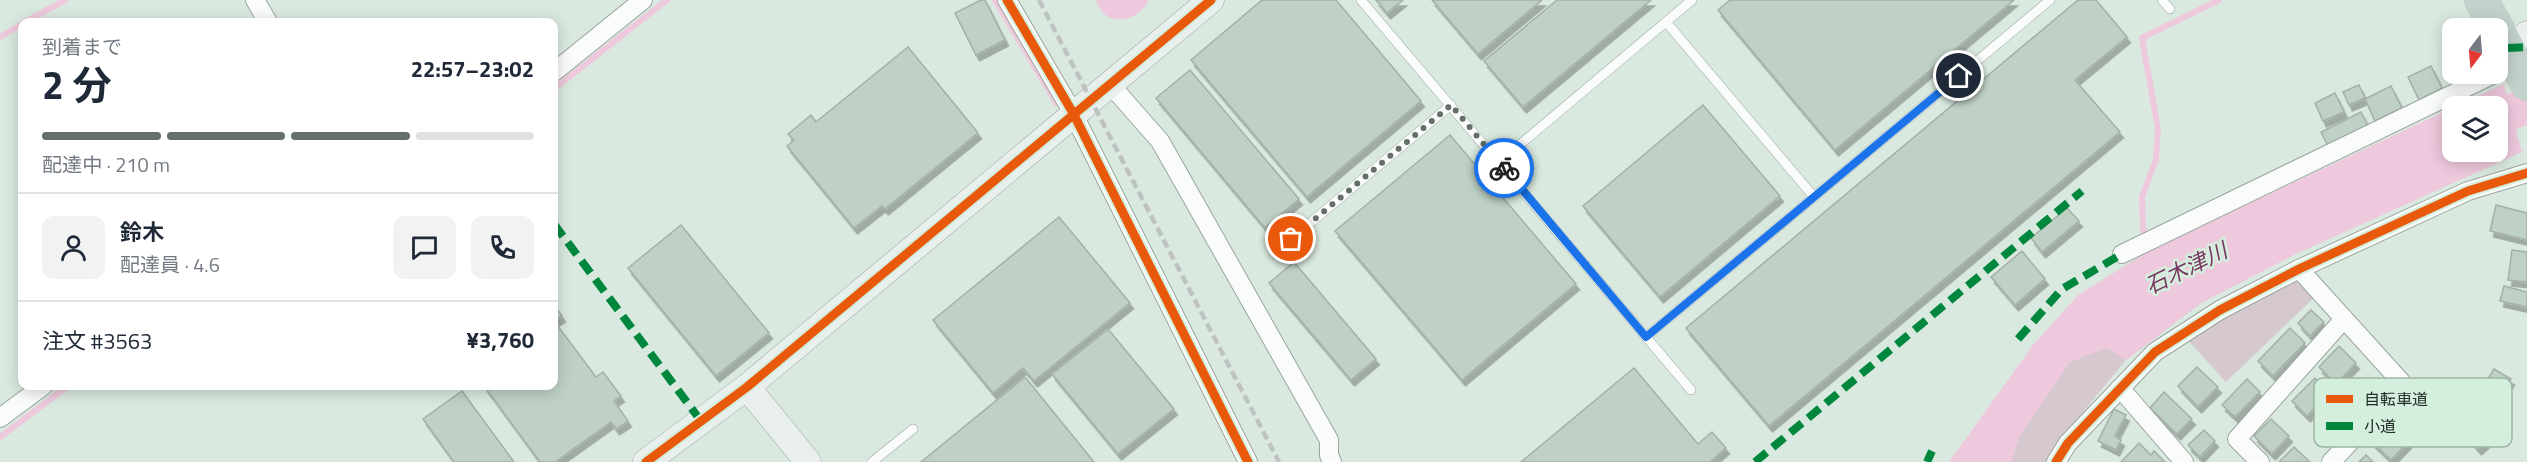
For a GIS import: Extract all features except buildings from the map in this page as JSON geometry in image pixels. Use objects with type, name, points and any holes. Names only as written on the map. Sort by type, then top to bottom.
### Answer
[{"type":"highway","points":[[2481,0],[2509,55]]},
{"type":"street","points":[[255,0],[266,18]]},
{"type":"street","points":[[558,69],[643,0]]},
{"type":"street","points":[[1006,0],[1073,113],[1248,462]]},
{"type":"street","points":[[646,462],[747,387],[1211,0]]},
{"type":"street","points":[[2122,254],[2509,55]]},
{"type":"street","points":[[1109,83],[1160,141],[1329,440],[1329,455],[1332,462]]},
{"type":"street","points":[[2056,462],[2068,443],[2155,352],[2220,310],[2299,269],[2468,191],[2527,173]]},
{"type":"street","points":[[2299,269],[2398,378]]},
{"type":"street","points":[[2260,462],[2236,439],[2344,318]]},
{"type":"street","points":[[747,387],[808,462]]},
{"type":"street","points":[[2120,388],[2184,462]]},
{"type":"street","points":[[0,418],[38,390]]},
{"type":"street","points":[[2331,462],[2345,447]]},
{"type":"lane","points":[[1362,0],[1691,390]]},
{"type":"lane","points":[[1498,162],[1692,0]]},
{"type":"lane","points":[[1646,337],[2050,0]]},
{"type":"lane","points":[[2162,0],[2170,9]]},
{"type":"lane","points":[[1666,22],[1814,196]]},
{"type":"lane","points":[[1291,239],[1451,105]]},
{"type":"lane","points":[[872,462],[913,429]]},
{"type":"shaded area","points":[[2313,269],[2325,287],[2226,382],[2185,337]]},
{"type":"shaded area","points":[[2201,303],[2126,360],[2064,435],[2045,462],[1988,462],[2051,366]]},
{"type":"water","points":[[1096,0],[1149,0],[1137,14],[1121,20],[1106,15]]},
{"type":"water","points":[[2504,84],[2507,96],[2477,96]]},
{"type":"water","points":[[2508,99],[2522,152],[2508,158]]},
{"type":"water","points":[[2442,113],[2442,162],[2500,162],[2298,253],[2201,303],[2126,360],[2107,348],[2070,362],[2020,436],[2011,462],[1949,462],[2033,345],[2078,295],[2152,249]]},
{"type":"waterway","points":[[32,18],[65,0]]},
{"type":"waterway","points":[[558,86],[667,0]]},
{"type":"waterway","points":[[995,0],[1056,103]]},
{"type":"waterway","points":[[2148,240],[2143,228],[2142,197],[2156,159],[2158,129],[2142,38],[2219,0]]},
{"type":"waterway","points":[[0,37],[18,26]]},
{"type":"waterway","name":"石木津川","points":[[2508,113],[2527,106]]},
{"type":"waterway","points":[[0,437],[63,390]]},
{"type":"railway","points":[[1039,0],[1279,462]]},
{"type":"marked path","points":[[2508,48],[2527,47]]},
{"type":"marked path","points":[[1755,462],[2082,191]]},
{"type":"marked path","points":[[558,229],[701,421]]},
{"type":"marked path","points":[[2018,339],[2062,289],[2122,254]]},
{"type":"marked path","points":[[1927,462],[1932,451]]},
{"type":"cycle path","points":[[1007,0],[1073,113],[1248,462]]},
{"type":"cycle path","points":[[646,462],[747,387],[1211,0]]},
{"type":"cycle path","points":[[2056,462],[2068,443],[2155,352],[2220,310],[2299,269],[2468,191],[2527,173]]},
{"type":"way so far","points":[[1291,239],[1451,105],[1504,168]]},
{"type":"route","points":[[1504,168],[1646,337],[1959,76]]}]
